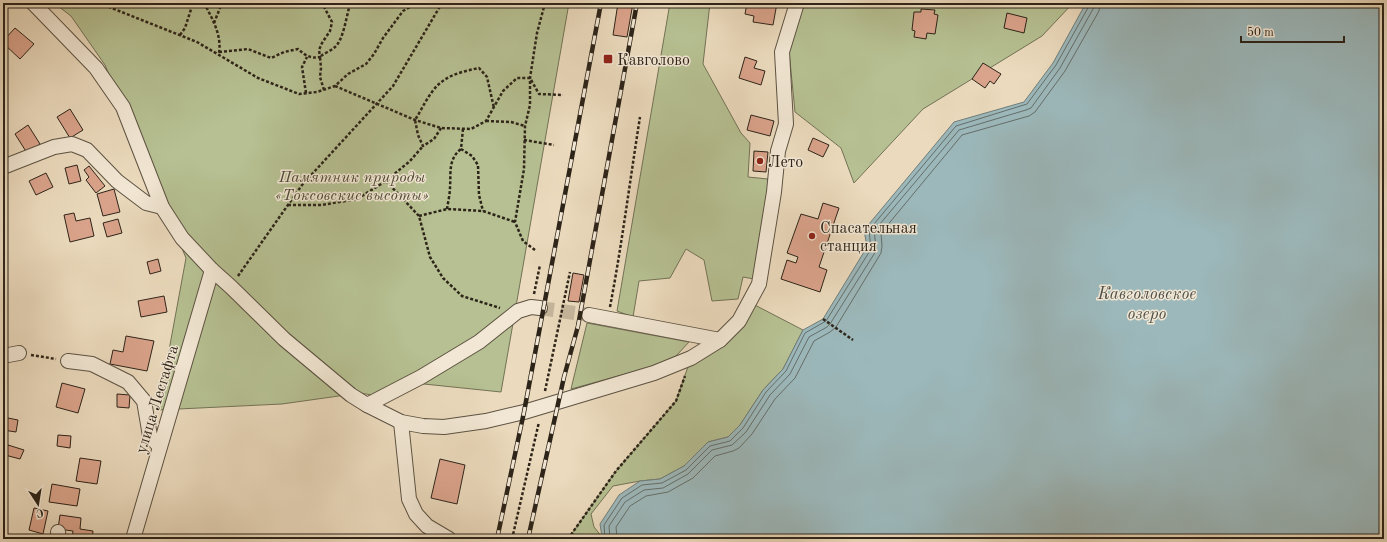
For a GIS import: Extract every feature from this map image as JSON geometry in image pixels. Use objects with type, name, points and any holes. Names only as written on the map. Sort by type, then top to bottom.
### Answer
[{"type":"street","points":[[34,3],[96,68],[123,107],[162,207],[182,238],[212,270],[284,339],[351,395],[401,422],[423,426],[444,427],[486,421],[524,412],[654,372],[691,358],[720,340],[739,321],[759,284],[774,192],[778,151],[786,124],[782,52],[797,3]]},
{"type":"street","points":[[3,167],[54,147],[72,144],[87,150],[117,181],[146,203],[162,207]]},
{"type":"street","name":"улица Лесгафта","points":[[133,539],[159,446],[212,270]]},
{"type":"street","points":[[367,405],[421,377],[530,309]]},
{"type":"street","points":[[589,316],[720,340]]},
{"type":"street","points":[[3,356],[20,353]]},
{"type":"street","points":[[68,361],[92,364],[128,382],[144,401],[150,436],[159,446]]},
{"type":"street","points":[[401,422],[409,499],[416,514],[427,526],[449,539]]},
{"type":"path","points":[[99,3],[197,42],[258,78],[299,94],[324,90],[334,86],[348,74],[366,64],[403,11],[417,3]]},
{"type":"path","points":[[180,35],[185,28],[193,3]]},
{"type":"path","points":[[204,3],[218,33],[220,47],[219,54]]},
{"type":"path","points":[[214,23],[222,3]]},
{"type":"path","points":[[298,3],[304,3]]},
{"type":"path","points":[[322,3],[332,22],[330,31],[319,50],[321,68],[320,78],[324,90]]},
{"type":"path","points":[[219,54],[248,49],[271,58],[284,52],[298,49],[314,59],[320,58],[323,54],[335,48],[340,42],[351,3]]},
{"type":"path","points":[[231,287],[302,185],[394,86],[442,3]]},
{"type":"path","points":[[535,250],[523,241],[515,222],[524,169],[525,126],[530,105],[530,78],[536,33],[545,3]]},
{"type":"path","points":[[306,93],[302,67],[307,56]]},
{"type":"path","points":[[423,146],[418,134],[415,120],[439,84],[458,73],[479,68],[487,77],[494,109]]},
{"type":"path","points":[[334,86],[415,120],[440,128],[471,129],[486,121],[503,91],[517,78],[530,78]]},
{"type":"path","points":[[530,78],[540,94],[563,95]]},
{"type":"path","points":[[608,319],[640,117]]},
{"type":"path","points":[[486,121],[511,122],[525,126]]},
{"type":"path","points":[[288,205],[322,205],[357,199],[386,181],[410,161],[423,146],[434,139],[440,128]]},
{"type":"path","points":[[447,209],[450,188],[450,168],[457,153],[461,150],[463,129]]},
{"type":"path","points":[[524,140],[554,145]]},
{"type":"path","points":[[461,150],[472,156],[478,166],[479,195],[484,212]]},
{"type":"path","points":[[386,181],[419,216],[430,257],[443,278],[462,296],[492,306],[530,309],[540,265]]},
{"type":"path","points":[[419,216],[447,209],[484,212],[515,222]]},
{"type":"path","points":[[512,539],[533,452],[570,272]]},
{"type":"path","points":[[823,319],[853,340]]},
{"type":"path","points":[[20,353],[68,361]]},
{"type":"path","points":[[568,539],[616,471],[676,401],[691,358]]},
{"type":"green space","name":"Памятник природы «Токсовские высоты»","points":[[54,3],[569,3],[501,392],[424,384],[383,389],[372,395],[360,393],[282,404],[158,410],[186,258],[105,65],[71,16]]},
{"type":"green space","points":[[670,3],[710,3],[703,64],[741,133],[750,143],[748,177],[768,179],[766,227],[754,279],[743,277],[738,299],[712,301],[704,260],[686,249],[670,278],[639,281],[633,317],[617,311]]},
{"type":"green space","points":[[803,3],[1073,3],[1042,36],[923,109],[854,183],[841,148],[795,112],[789,51]]},
{"type":"green space","points":[[749,302],[803,330],[783,369],[763,390],[740,425],[728,437],[708,442],[684,466],[660,479],[613,486],[591,514],[594,527],[602,537],[601,539],[568,539],[616,471],[676,401],[691,358]]},
{"type":"green space","points":[[587,323],[689,342],[676,356],[651,367],[571,389]]},
{"type":"water","name":"Кавголовское озеро","points":[[1086,3],[1384,3],[1384,539],[601,539],[600,524],[619,495],[640,481],[660,479],[684,466],[708,442],[728,437],[740,425],[763,390],[783,369],[803,330],[823,319],[867,247],[864,230],[954,122],[1024,102],[1053,63]]},
{"type":"building","points":[[618,3],[633,3],[627,37],[613,35]]},
{"type":"building","points":[[747,3],[777,3],[773,25],[753,22],[754,16],[745,14]]},
{"type":"building","points":[[921,9],[935,10],[934,14],[938,15],[935,34],[927,33],[926,39],[914,37],[915,31],[912,30],[914,12],[921,12]]},
{"type":"building","points":[[1007,13],[1027,18],[1024,33],[1004,28]]},
{"type":"building","points":[[15,28],[34,44],[20,59],[3,43],[3,41]]},
{"type":"building","points":[[745,57],[757,61],[754,68],[765,71],[761,85],[739,78]]},
{"type":"building","points":[[983,63],[1001,74],[994,84],[990,81],[985,88],[972,79]]},
{"type":"building","points":[[70,109],[83,130],[70,138],[57,117]]},
{"type":"building","points":[[751,115],[774,121],[770,136],[747,130]]},
{"type":"building","points":[[28,125],[40,144],[27,153],[15,134]]},
{"type":"building","points":[[813,138],[829,145],[823,157],[808,150]]},
{"type":"building","name":"Лето","points":[[754,151],[768,152],[766,172],[753,171]]},
{"type":"building","points":[[77,165],[81,181],[69,184],[65,168]]},
{"type":"building","points":[[89,166],[105,186],[96,193],[86,180],[89,177],[84,170]]},
{"type":"building","points":[[46,173],[53,187],[36,195],[29,181]]},
{"type":"building","points":[[114,189],[120,212],[103,216],[97,194]]},
{"type":"building","name":"Спасательная станция","points":[[823,203],[839,208],[819,267],[827,270],[820,292],[781,279],[787,260],[796,263],[798,257],[787,253],[801,214],[818,219]]},
{"type":"building","points":[[74,213],[76,221],[90,218],[94,236],[70,242],[64,215]]},
{"type":"building","points":[[118,219],[122,233],[107,237],[103,223]]},
{"type":"building","points":[[158,259],[161,271],[150,274],[147,262]]},
{"type":"building","points":[[573,273],[584,275],[579,302],[568,301]]},
{"type":"building","points":[[164,296],[167,312],[141,317],[138,301]]},
{"type":"building","points":[[126,336],[154,341],[147,371],[110,364],[113,350],[123,352]]},
{"type":"building","points":[[62,383],[85,389],[78,413],[56,407]]},
{"type":"building","points":[[117,394],[130,395],[129,408],[117,407]]},
{"type":"building","points":[[3,417],[18,420],[16,432],[3,430]]},
{"type":"building","points":[[58,435],[71,436],[70,448],[57,446]]},
{"type":"building","points":[[8,445],[24,450],[20,459],[5,455]]},
{"type":"building","points":[[80,458],[101,461],[97,484],[76,481]]},
{"type":"building","points":[[440,459],[465,465],[457,504],[431,498]]},
{"type":"building","points":[[52,484],[80,489],[77,506],[49,502]]},
{"type":"building","points":[[34,508],[48,511],[43,534],[29,530]]},
{"type":"building","points":[[60,515],[81,518],[80,529],[93,531],[92,539],[72,539],[73,531],[58,529]]},
{"type":"tunnel","points":[[540,308],[589,315]]},
{"type":"railway","points":[[497,539],[524,412],[601,3]]},
{"type":"railway","points":[[528,539],[564,377],[578,326],[637,3]]},
{"type":"place","name":"Кавголово","points":[[608,59]]},
{"type":"place","name":"Лето","points":[[760,161]]},
{"type":"place","name":"Спасательная станция","points":[[812,236]]}]
